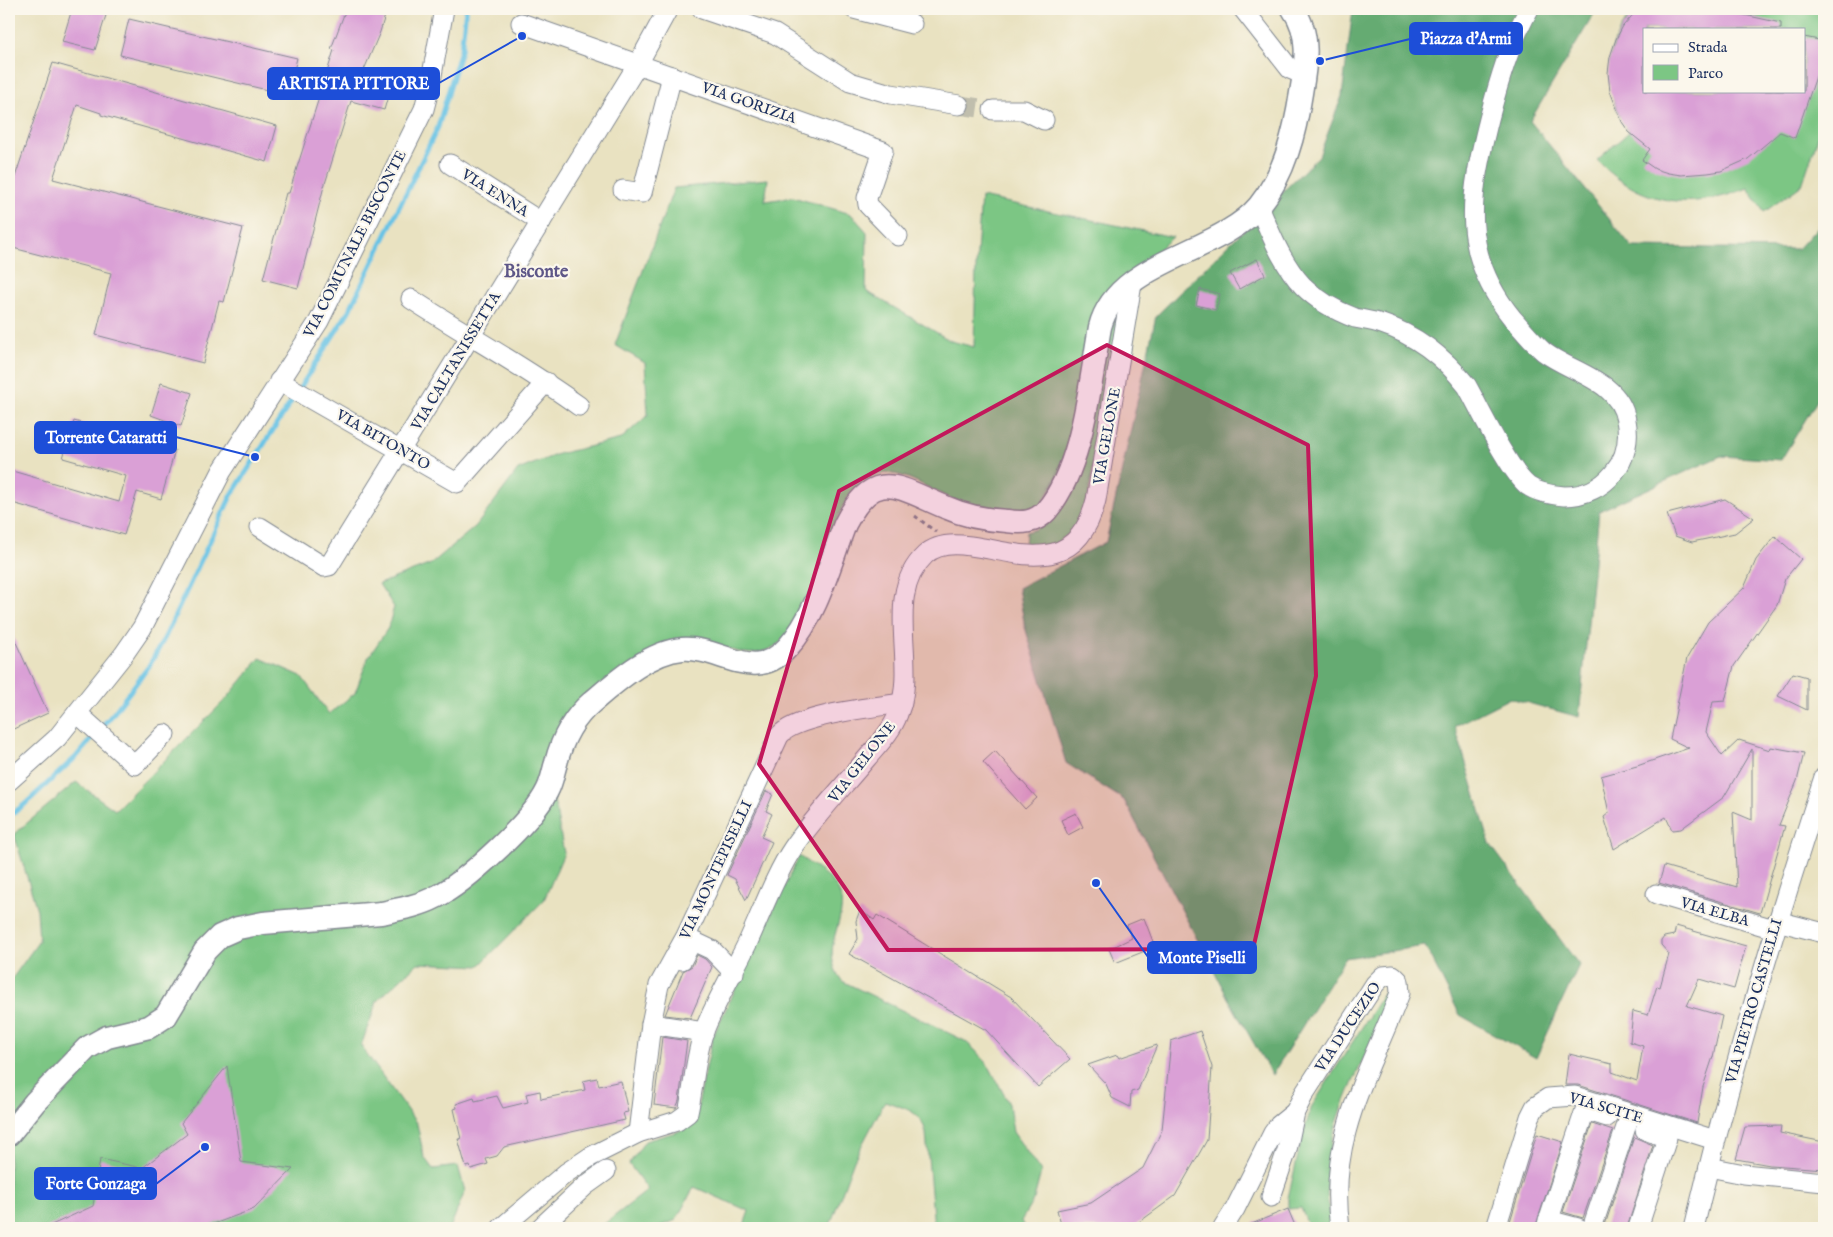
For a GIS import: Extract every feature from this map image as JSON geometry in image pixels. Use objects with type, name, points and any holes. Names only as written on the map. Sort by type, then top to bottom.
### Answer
[{"type":"main road","points":[[9,1134],[35,1102],[88,1048],[107,1037],[149,1028],[166,1016],[205,951],[224,934],[238,928],[263,923],[381,913],[400,909],[435,898],[464,880],[516,830],[541,801],[552,780],[561,746],[574,720],[590,703],[639,667],[656,657],[682,649],[695,649],[748,664],[763,662],[779,655],[791,644],[806,621],[845,524],[853,510],[867,493],[882,487],[899,487],[944,507],[978,518],[1025,522],[1039,517],[1055,498],[1074,461],[1103,314],[1113,299],[1132,284],[1235,226],[1259,206],[1278,176],[1293,136],[1304,75],[1305,33],[1293,9]]},
{"type":"street","name":"VIA COMUNALE BISCONTE","points":[[9,781],[82,718],[142,628],[222,471],[285,384],[330,299],[420,119],[428,98],[444,9]]},
{"type":"street","name":"VIA CALTANISSETTA","points":[[260,527],[324,567],[329,566],[402,451],[638,64],[668,9]]},
{"type":"street","points":[[702,9],[774,34],[850,82],[891,94],[959,105]]},
{"type":"street","points":[[854,9],[912,24]]},
{"type":"street","points":[[1243,9],[1290,69],[1304,75]]},
{"type":"street","points":[[1259,206],[1287,265],[1303,286],[1321,302],[1356,318],[1381,323],[1417,340],[1459,375],[1511,464],[1528,486],[1554,495],[1568,496],[1582,494],[1608,480],[1620,466],[1625,452],[1626,419],[1621,405],[1612,392],[1600,383],[1544,352],[1525,333],[1499,301],[1480,260],[1474,236],[1473,209],[1476,169],[1505,61],[1529,9]]},
{"type":"street","name":"VIA GORIZIA","points":[[521,23],[883,151],[867,198],[868,205],[898,236]]},
{"type":"street","points":[[623,190],[642,193],[672,76]]},
{"type":"street","points":[[993,110],[1024,110],[1044,120]]},
{"type":"street","name":"VIA ENNA","points":[[450,164],[540,222]]},
{"type":"street","name":"VIA GELONE","points":[[502,1228],[578,1164],[638,1133],[677,1121],[688,1113],[704,1032],[792,850],[883,740],[898,717],[907,668],[903,604],[911,574],[926,554],[947,545],[959,545],[1008,554],[1040,555],[1062,549],[1073,542],[1088,525],[1096,500],[1132,284]]},
{"type":"street","points":[[411,299],[470,338],[546,382],[579,406]]},
{"type":"street","name":"VIA BITONTO","points":[[285,384],[457,483],[546,382]]},
{"type":"street","name":"VIA MONTEPISELLI","points":[[638,1133],[650,1024],[659,985],[686,936],[778,736],[784,730],[855,709],[902,703]]},
{"type":"street","points":[[82,718],[135,765],[165,734]]},
{"type":"street","name":"VIA PIETRO CASTELLI","points":[[1694,1228],[1715,1140],[1776,925],[1816,825],[1824,777]]},
{"type":"street","name":"VIA ELBA","points":[[1656,894],[1776,925],[1824,933]]},
{"type":"street","points":[[656,996],[665,995],[690,943],[695,942],[712,950],[734,973]]},
{"type":"street","name":"VIA DUCEZIO","points":[[1270,1197],[1287,1150],[1295,1112],[1304,1094],[1375,984],[1383,976],[1389,975],[1396,978],[1400,987],[1400,993],[1354,1104],[1340,1152],[1336,1198],[1340,1228]]},
{"type":"street","points":[[650,1024],[704,1032]]},
{"type":"street","name":"VIA SCITE","points":[[1496,1228],[1530,1117],[1535,1107],[1548,1098],[1575,1096],[1715,1140]]},
{"type":"street","points":[[1578,1228],[1547,1224],[1585,1110],[1667,1138],[1638,1228]]},
{"type":"street","points":[[1223,1228],[1235,1209],[1273,1133],[1279,1125],[1295,1112]]},
{"type":"street","points":[[1592,1228],[1627,1124]]},
{"type":"street","points":[[1709,1167],[1744,1174],[1824,1182]]},
{"type":"street","points":[[540,1228],[585,1186],[606,1171]]},
{"type":"highlighted area","points":[[1107,345],[1308,445],[1316,676],[1253,949],[888,950],[759,764],[839,491]]},
{"type":"green space","points":[[1353,9],[1597,9],[1530,121],[1632,247],[1798,249],[1824,220],[1824,389],[1781,460],[1721,456],[1599,511],[1579,717],[1510,698],[1455,726],[1490,844],[1579,965],[1536,1058],[1460,1015],[1425,946],[1345,958],[1272,1075],[1228,998],[1124,800],[1066,763],[1025,627],[1018,588],[1106,542],[1156,316],[1319,156],[1342,96]]},
{"type":"green space","points":[[1638,9],[1824,9],[1824,119],[1802,185],[1764,212],[1748,188],[1706,200],[1667,200],[1631,187],[1614,175],[1597,160],[1629,132],[1620,117],[1610,85],[1612,52],[1617,36]]},
{"type":"green space","points":[[768,179],[765,201],[793,197],[851,214],[867,232],[866,291],[951,341],[974,347],[976,267],[981,197],[1173,237],[1119,284],[1068,454],[1040,509],[1015,514],[1001,513],[950,498],[902,476],[880,474],[869,477],[858,485],[845,503],[834,526],[805,607],[793,629],[776,645],[755,653],[749,653],[736,651],[704,640],[579,701],[552,789],[564,853],[544,900],[479,966],[418,963],[377,1001],[361,1046],[417,1124],[424,1157],[433,1169],[458,1166],[465,1191],[450,1228],[9,1228],[9,983],[39,941],[37,910],[14,834],[76,782],[115,810],[228,697],[260,658],[301,676],[329,714],[355,693],[368,658],[388,628],[394,607],[379,584],[431,564],[476,526],[518,470],[558,454],[621,439],[648,415],[645,363],[615,345],[674,188]]},
{"type":"green space","points":[[1121,304],[1088,498],[1077,528],[1054,545],[1025,547],[1026,532],[1037,529]]},
{"type":"green space","points":[[799,856],[827,877],[835,885],[840,896],[840,919],[833,942],[832,955],[835,967],[842,981],[965,1041],[990,1068],[1009,1104],[1013,1132],[1041,1172],[1034,1199],[1021,1221],[1025,1228],[934,1228],[924,1125],[911,1111],[885,1101],[854,1160],[829,1228],[743,1228],[749,1211],[694,1187],[676,1220],[657,1228],[599,1228],[648,1190],[629,1164],[645,1141],[683,1130],[695,1119],[713,1036]]},
{"type":"green space","points":[[1389,989],[1386,1008],[1349,1091],[1332,1140],[1327,1182],[1331,1228],[1309,1228],[1301,1208],[1288,1209],[1288,1198],[1303,1134],[1312,1106],[1385,991]]},
{"type":"building","points":[[72,9],[108,9],[95,50],[62,42]]},
{"type":"building","points":[[346,9],[387,9],[380,32],[361,77],[391,86],[384,110],[351,101],[323,190],[298,288],[263,279],[286,193],[289,193],[334,50],[331,49]]},
{"type":"building","points":[[1638,9],[1717,9],[1781,23],[1781,28],[1643,28],[1643,92],[1806,92],[1806,37],[1824,41],[1824,53],[1795,138],[1780,132],[1748,159],[1721,171],[1681,175],[1655,169],[1642,160],[1650,149],[1629,132],[1622,122],[1610,91],[1608,73],[1610,57],[1623,26]]},
{"type":"building","points":[[129,19],[297,58],[288,95],[120,55]]},
{"type":"building","points":[[53,63],[277,126],[267,162],[101,115],[101,113],[77,105],[53,179],[243,228],[224,302],[219,301],[203,363],[96,335],[111,273],[9,247],[9,195]]},
{"type":"building","points":[[1257,259],[1265,275],[1239,289],[1230,273]]},
{"type":"building","points":[[1200,289],[1220,294],[1216,310],[1196,305]]},
{"type":"building","points":[[161,383],[192,393],[181,426],[151,415]]},
{"type":"building","points":[[74,421],[175,450],[161,499],[137,492],[124,535],[9,502],[9,470],[119,502],[126,476],[63,458]]},
{"type":"building","points":[[1725,499],[1754,518],[1735,533],[1692,542],[1675,536],[1667,514]]},
{"type":"building","points":[[1775,536],[1801,559],[1785,579],[1777,605],[1734,666],[1725,701],[1713,702],[1706,732],[1722,756],[1739,740],[1770,750],[1771,747],[1804,753],[1797,781],[1779,825],[1785,826],[1760,913],[1659,883],[1664,866],[1737,887],[1733,812],[1752,820],[1752,749],[1724,797],[1681,829],[1672,830],[1666,817],[1614,849],[1604,817],[1609,813],[1601,776],[1689,748],[1670,739],[1687,658],[1708,622],[1744,588],[1756,560]]},
{"type":"building","points":[[9,627],[48,713],[9,731]]},
{"type":"building","points":[[1793,673],[1807,677],[1807,710],[1778,696]]},
{"type":"building","points":[[995,751],[1037,798],[1025,809],[983,762]]},
{"type":"building","points":[[766,791],[773,794],[766,811],[772,814],[761,837],[772,842],[746,900],[735,879],[727,875]]},
{"type":"building","points":[[1076,813],[1083,827],[1068,835],[1061,820]]},
{"type":"building","points":[[860,910],[874,920],[877,915],[1011,997],[1070,1059],[1038,1087],[986,1030],[849,954],[858,939],[856,921]]},
{"type":"building","points":[[1144,918],[1155,947],[1115,963],[1109,949],[1132,938],[1127,925]]},
{"type":"building","points":[[1676,926],[1746,946],[1734,989],[1699,979],[1687,1006],[1722,1016],[1713,1057],[1703,1087],[1697,1123],[1578,1085],[1565,1085],[1569,1054],[1612,1064],[1612,1072],[1637,1081],[1643,1046],[1630,1042],[1633,1011],[1648,1015],[1657,986],[1660,987],[1669,954],[1661,945],[1661,941],[1664,937],[1674,935]]},
{"type":"building","points":[[697,955],[705,959],[712,967],[690,1018],[665,1015],[683,971],[692,966]]},
{"type":"building","points":[[1200,1031],[1212,1067],[1207,1140],[1175,1196],[1131,1228],[1062,1228],[1057,1210],[1091,1203],[1143,1168],[1162,1130],[1171,1041]]},
{"type":"building","points":[[662,1037],[687,1041],[679,1101],[676,1108],[654,1105]]},
{"type":"building","points":[[1157,1045],[1138,1090],[1131,1092],[1130,1107],[1112,1098],[1106,1084],[1088,1065],[1117,1055],[1119,1058]]},
{"type":"building","points":[[227,1066],[241,1162],[293,1169],[254,1209],[203,1228],[45,1228],[93,1206],[100,1159],[142,1168],[187,1134],[181,1123]]},
{"type":"building","points":[[597,1078],[599,1086],[621,1081],[628,1112],[623,1113],[625,1120],[504,1147],[497,1156],[486,1159],[488,1164],[471,1169],[470,1166],[466,1167],[458,1139],[461,1139],[454,1109],[457,1108],[456,1104],[474,1098],[475,1101],[497,1096],[503,1108],[528,1102],[526,1094],[540,1091],[541,1099],[585,1090],[583,1081]]},
{"type":"building","points":[[1592,1124],[1613,1131],[1583,1218],[1563,1212]]},
{"type":"building","points":[[1781,1126],[1780,1133],[1824,1142],[1824,1169],[1770,1165],[1736,1159],[1745,1127]]},
{"type":"building","points":[[1537,1134],[1563,1142],[1535,1228],[1508,1228]]},
{"type":"building","points":[[1634,1137],[1653,1145],[1627,1228],[1604,1228]]},
{"type":"building","points":[[1288,1209],[1296,1228],[1242,1228]]},
{"type":"waterway","points":[[9,816],[24,805],[76,757],[113,714],[149,666],[165,637],[231,496],[349,311],[438,127],[461,50],[466,9]]},
{"type":"tunnel","points":[[959,105],[993,110]]},
{"type":"place","name":"ARTISTA PITTORE","points":[[522,36]]},
{"type":"place","name":"Piazza d'Armi","points":[[1320,61]]},
{"type":"place","name":"Torrente Cataratti","points":[[255,457]]},
{"type":"place","name":"Monte Piselli","points":[[1096,883]]},
{"type":"place","name":"Forte Gonzaga","points":[[205,1147]]},
{"type":"district","name":"Bisconte","points":[[536,272]]}]
